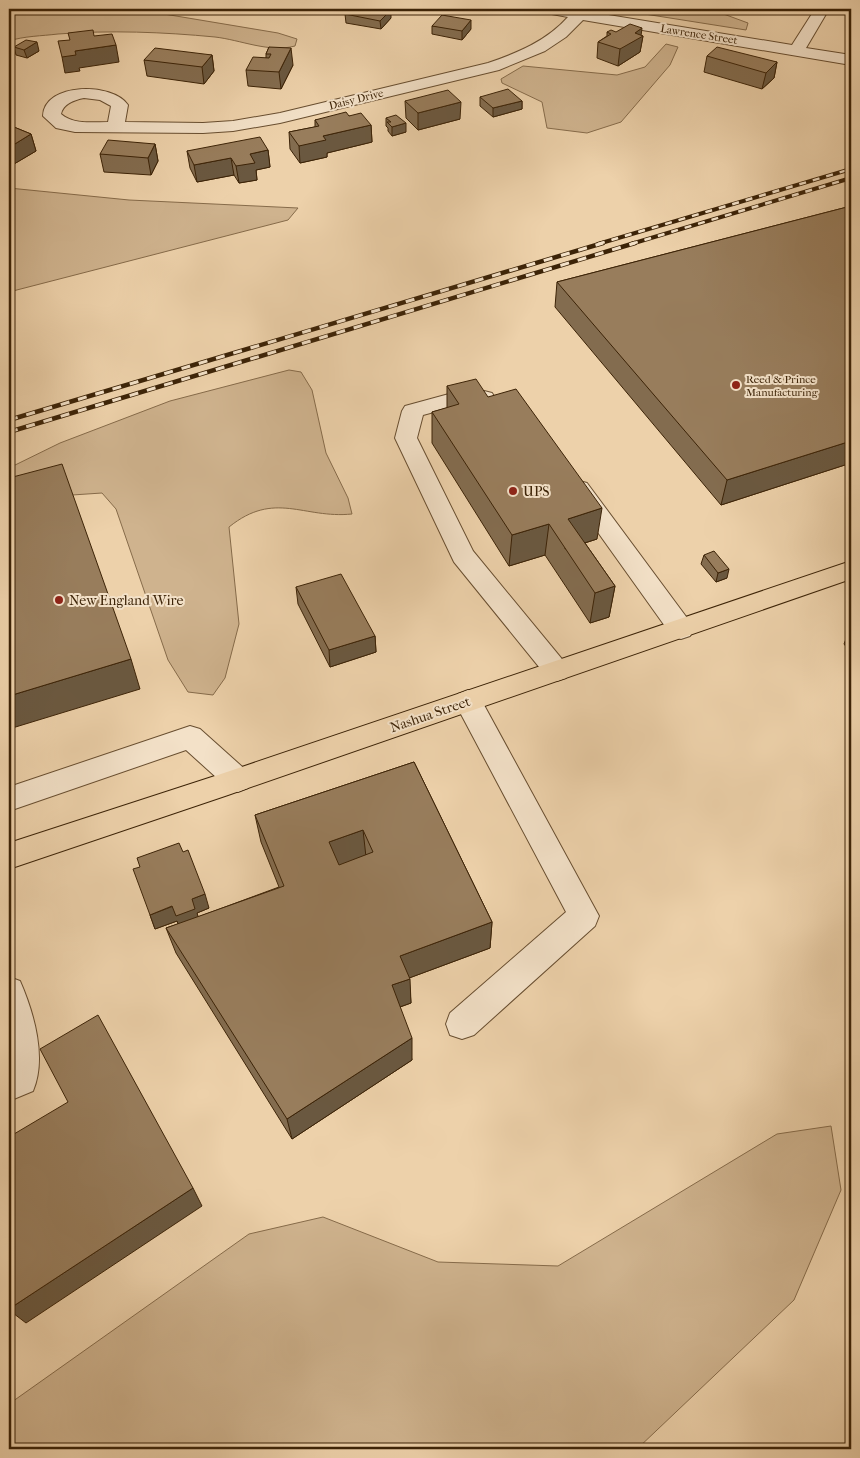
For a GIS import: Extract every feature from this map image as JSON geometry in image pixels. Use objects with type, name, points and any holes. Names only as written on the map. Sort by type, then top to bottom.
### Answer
[{"type":"main road","name":"Nashua Street","points":[[9,856],[238,780],[851,570]]},
{"type":"street","name":"Lawrence Street","points":[[546,9],[851,60]]},
{"type":"street","points":[[797,50],[822,9]]},
{"type":"street","name":"Daisy Drive","points":[[116,127],[203,128],[258,122],[492,67],[548,44],[567,30],[579,15]]},
{"type":"street","points":[[504,398],[460,398],[412,411],[406,438],[463,556],[557,671]]},
{"type":"street","points":[[564,468],[681,628]]},
{"type":"street","points":[[462,1024],[584,916],[468,701]]},
{"type":"street","points":[[9,798],[190,737],[238,780]]},
{"type":"street","points":[[9,992],[22,1043],[21,1079],[9,1085]]},
{"type":"shaded area","points":[[9,9],[134,9],[278,33],[297,39],[295,46],[285,48],[265,47],[215,37],[136,32],[58,34],[9,41]]},
{"type":"shaded area","points":[[613,9],[710,9],[748,23],[746,30]]},
{"type":"shaded area","points":[[666,44],[678,47],[670,65],[621,122],[587,133],[547,128],[542,102],[502,83],[501,79],[523,66],[617,75],[645,67]]},
{"type":"shaded area","points":[[9,188],[129,200],[298,208],[288,220],[9,292]]},
{"type":"shaded area","points":[[289,370],[301,372],[312,390],[326,453],[348,498],[352,514],[319,513],[289,508],[275,508],[261,510],[245,516],[229,527],[239,624],[225,678],[213,695],[188,692],[168,660],[116,509],[102,493],[72,495],[9,512],[9,468],[60,443],[170,401]]},
{"type":"shaded area","points":[[831,1126],[841,1190],[794,1300],[637,1449],[9,1449],[9,1404],[249,1234],[323,1217],[438,1262],[558,1266],[777,1134]]},
{"type":"building","points":[[351,9],[391,10],[380,21],[345,14]]},
{"type":"building","points":[[442,15],[471,20],[462,31],[432,26]]},
{"type":"building","points":[[630,24],[642,28],[635,33],[643,36],[620,49],[598,42],[611,34],[607,32],[611,30],[616,32]]},
{"type":"building","points":[[93,30],[94,36],[112,34],[116,45],[75,51],[76,55],[62,57],[58,41],[70,40],[68,33]]},
{"type":"building","points":[[26,40],[37,42],[24,50],[14,47]]},
{"type":"building","points":[[269,47],[291,48],[279,72],[246,70],[253,57],[269,58],[271,54],[266,54]]},
{"type":"building","points":[[717,47],[777,62],[766,73],[707,56]]},
{"type":"building","points":[[155,48],[212,55],[202,67],[144,60]]},
{"type":"building","points":[[508,89],[522,101],[493,108],[480,97]]},
{"type":"building","points":[[448,90],[461,102],[418,113],[405,101]]},
{"type":"building","points":[[346,112],[349,116],[361,113],[371,125],[323,136],[326,140],[299,146],[289,132],[319,126],[315,120]]},
{"type":"building","points":[[396,115],[406,123],[392,127],[387,122],[391,122],[386,118]]},
{"type":"building","points":[[9,125],[31,134],[10,147]]},
{"type":"building","points":[[260,137],[268,150],[250,154],[255,163],[236,166],[231,158],[194,165],[187,151]]},
{"type":"building","points":[[108,140],[155,144],[148,158],[100,154]]},
{"type":"building","name":"Reed & Prince Manufacturing","points":[[851,206],[851,441],[727,480],[557,282]]},
{"type":"building","points":[[476,379],[488,397],[516,389],[602,508],[568,519],[615,586],[595,593],[549,524],[512,535],[432,412],[459,404],[447,386]]},
{"type":"building","name":"New England Wire","points":[[62,464],[131,659],[9,696],[9,478]]},
{"type":"building","points":[[714,551],[729,569],[718,573],[704,555]]},
{"type":"building","points":[[341,574],[375,636],[329,650],[296,587]]},
{"type":"building","points":[[414,762],[492,922],[400,956],[410,979],[392,985],[412,1038],[287,1119],[166,928],[284,886],[255,815]],"holes":[[[363,830],[373,852],[339,865],[329,842]]]},
{"type":"building","points":[[179,843],[183,852],[188,850],[205,894],[192,899],[195,909],[176,916],[172,906],[150,915],[133,869],[140,867],[137,858]]},
{"type":"building","points":[[98,1015],[193,1188],[9,1309],[9,1137],[68,1102],[40,1049]]},
{"type":"railway","points":[[598,244],[851,169]]},
{"type":"railway","points":[[631,244],[851,178]]},
{"type":"railway","points":[[9,420],[603,243]]},
{"type":"railway","points":[[9,432],[635,243]]},
{"type":"place","name":"Reed & Prince Manufacturing","points":[[736,385]]},
{"type":"place","name":"UPS","points":[[513,491]]},
{"type":"place","name":"New England Wire","points":[[59,600]]}]
